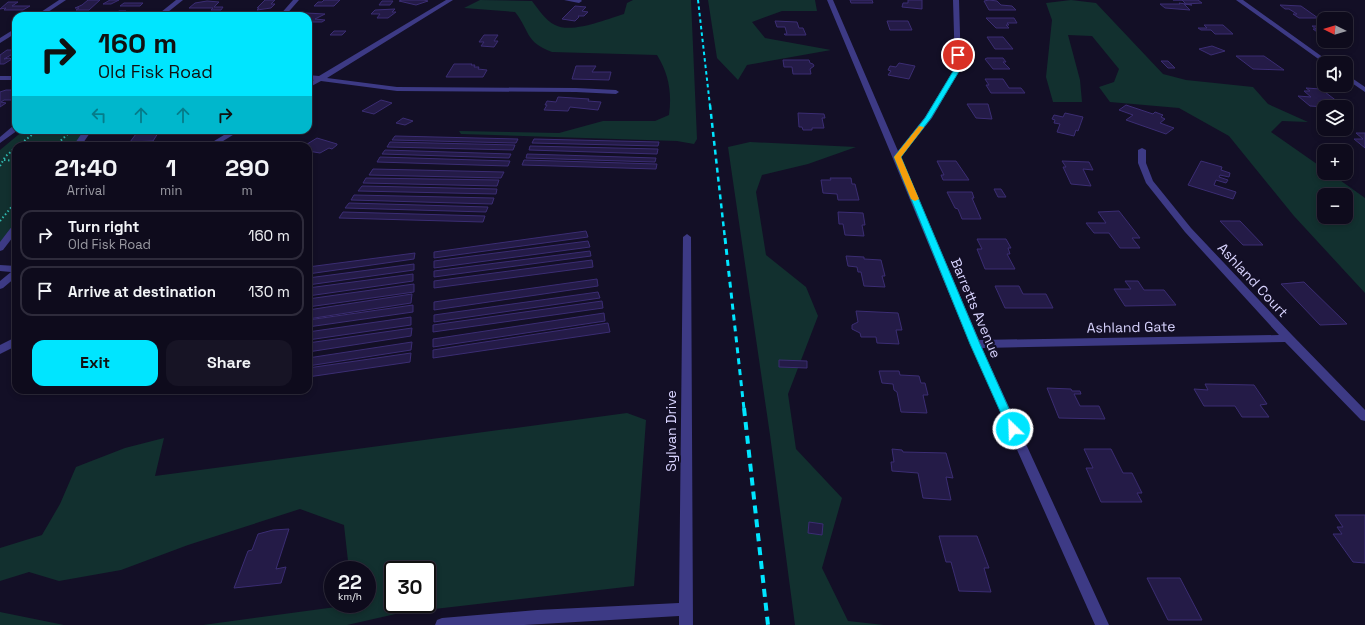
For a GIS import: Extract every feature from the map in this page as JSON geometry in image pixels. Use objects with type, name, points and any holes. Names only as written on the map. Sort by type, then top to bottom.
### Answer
[{"type":"street","points":[[44,12],[63,0]]},
{"type":"street","points":[[164,12],[180,0]]},
{"type":"street","points":[[286,12],[296,0]]},
{"type":"street","points":[[312,84],[450,0]]},
{"type":"street","points":[[567,0],[579,2]]},
{"type":"street","name":"Barretts Avenue","points":[[830,0],[898,157],[975,344],[1102,625]]},
{"type":"street","points":[[898,157],[928,118],[958,68],[956,0]]},
{"type":"street","points":[[1239,0],[1318,56]]},
{"type":"street","points":[[0,41],[12,33]]},
{"type":"street","points":[[0,78],[12,78]]},
{"type":"street","points":[[312,78],[398,89],[569,90],[616,92]]},
{"type":"street","points":[[1353,81],[1365,90]]},
{"type":"street","points":[[0,141],[12,131]]},
{"type":"street","points":[[217,142],[230,134]]},
{"type":"street","name":"Ashland Court","points":[[1142,150],[1142,163],[1149,181],[1188,230],[1288,338],[1365,417]]},
{"type":"street","points":[[0,248],[12,232]]},
{"type":"street","name":"Sylvan Drive","points":[[686,625],[687,237]]},
{"type":"street","points":[[0,268],[12,268]]},
{"type":"street","points":[[0,286],[12,276]]},
{"type":"street","name":"Ashland Gate","points":[[975,344],[1288,338]]},
{"type":"street","points":[[0,350],[12,343]]},
{"type":"street","points":[[442,625],[537,617],[686,609]]},
{"type":"path","points":[[23,142],[33,134]]},
{"type":"path","points":[[60,142],[68,134]]},
{"type":"path","points":[[0,166],[5,156],[12,151]]},
{"type":"path","points":[[4,160],[12,161]]},
{"type":"path","points":[[0,221],[12,206]]},
{"type":"green space","points":[[480,0],[532,1],[551,23],[562,27],[571,28],[590,25],[624,14],[627,3],[633,0],[691,0],[697,139],[694,144],[677,141],[461,134],[459,131],[559,133],[603,121],[655,121],[669,115],[669,84],[657,55],[552,52],[543,48],[532,40],[515,12],[464,8]]},
{"type":"green space","points":[[708,0],[815,0],[817,11],[782,11],[752,22],[765,38],[831,50],[747,65],[738,80],[717,58]]},
{"type":"green space","points":[[1071,0],[1096,3],[1163,74],[1186,80],[1253,87],[1268,104],[1308,122],[1282,121],[1271,132],[1317,164],[1317,180],[1340,180],[1351,188],[1317,188],[1317,224],[1353,224],[1353,189],[1365,198],[1365,293],[1294,216],[1229,136],[1179,108],[1110,102],[1099,87],[1114,82],[1119,69],[1092,36],[1068,35],[1080,80],[1082,102],[1053,102],[1046,77],[1052,20],[1046,3]]},
{"type":"green space","points":[[19,134],[85,134],[79,142],[12,142],[12,231],[0,247],[0,150]]},
{"type":"green space","points":[[750,142],[856,147],[808,164],[762,175],[756,192],[766,255],[806,287],[818,316],[788,394],[796,449],[842,498],[822,568],[848,621],[884,625],[795,625],[770,435],[728,147]]},
{"type":"green space","points":[[627,413],[646,420],[634,586],[436,609],[436,561],[384,561],[384,613],[400,613],[347,625],[203,625],[324,609],[324,613],[376,613],[376,561],[348,561],[344,525],[300,509],[188,545],[121,570],[59,581],[29,572],[0,581],[0,548],[42,535],[60,504],[76,467],[125,448],[164,438],[155,476]]},
{"type":"green space","points":[[0,612],[64,625],[0,625]]},
{"type":"building","points":[[88,0],[100,0],[89,10],[76,10],[79,8],[75,8]]},
{"type":"building","points":[[110,0],[119,0],[111,4],[103,4]]},
{"type":"building","points":[[265,0],[275,0],[271,4],[275,4],[271,8],[257,10],[259,8],[257,8]]},
{"type":"building","points":[[324,0],[340,0],[334,6],[314,6],[318,2],[322,2]]},
{"type":"building","points":[[850,0],[872,0],[873,3],[851,3]]},
{"type":"building","points":[[908,0],[922,0],[922,9],[902,7],[903,3],[908,3]]},
{"type":"building","points":[[1182,0],[1198,0],[1202,3],[1186,4]]},
{"type":"building","points":[[207,1],[219,2],[214,7],[223,7],[221,10],[211,10],[213,8],[189,8],[195,3]]},
{"type":"building","points":[[382,1],[393,1],[390,5],[379,5]]},
{"type":"building","points":[[399,1],[428,1],[416,5]]},
{"type":"building","points":[[984,1],[997,1],[1001,5],[1012,6],[1016,10],[989,10]]},
{"type":"building","points":[[8,2],[18,2],[12,6],[30,6],[23,10],[4,10],[6,8],[0,9]]},
{"type":"building","points":[[124,3],[143,3],[140,6],[120,6]]},
{"type":"building","points":[[1179,3],[1192,5],[1184,4],[1190,10],[1165,8],[1160,4],[1180,4]]},
{"type":"building","points":[[1280,5],[1301,6],[1317,18],[1299,18],[1293,14],[1297,14],[1289,9],[1285,9]]},
{"type":"building","points":[[575,6],[586,7],[582,11],[588,12],[584,16],[578,16],[579,17],[575,21],[562,19]]},
{"type":"building","points":[[395,9],[392,12],[396,12],[388,18],[377,18],[380,14],[371,14],[375,10]]},
{"type":"building","points":[[312,13],[325,14],[315,19],[325,20],[322,22],[312,22]]},
{"type":"building","points":[[986,18],[1014,18],[1017,23],[1007,23],[1009,25],[1006,25],[1009,28],[996,28]]},
{"type":"building","points":[[775,21],[797,22],[799,28],[803,28],[806,35],[785,35],[784,34],[787,34],[785,27],[777,27]]},
{"type":"building","points":[[887,21],[908,21],[912,30],[890,30]]},
{"type":"building","points":[[1204,25],[1223,25],[1233,34],[1215,34],[1211,30],[1201,30],[1198,28],[1207,28]]},
{"type":"building","points":[[1312,26],[1317,26],[1317,32],[1313,29],[1316,29]]},
{"type":"building","points":[[334,31],[346,31],[342,35],[330,35]]},
{"type":"building","points":[[484,35],[498,35],[494,41],[498,41],[494,47],[481,46],[484,42],[479,42]]},
{"type":"building","points":[[987,37],[1003,37],[1013,49],[995,49]]},
{"type":"building","points":[[1212,46],[1225,51],[1211,55],[1199,49]]},
{"type":"building","points":[[7,50],[12,50],[12,54],[4,59],[12,59],[4,64],[0,64],[0,55]]},
{"type":"building","points":[[1236,56],[1264,56],[1284,70],[1253,69]]},
{"type":"building","points":[[1003,58],[1006,62],[1003,62],[1010,69],[993,69],[985,59]]},
{"type":"building","points":[[783,60],[809,60],[814,66],[810,69],[811,74],[793,74],[792,67],[784,67]]},
{"type":"building","points":[[1161,61],[1168,61],[1175,68],[1168,68]]},
{"type":"building","points":[[899,63],[915,66],[909,79],[888,75],[891,71],[888,70],[890,66],[896,67]]},
{"type":"building","points":[[454,64],[472,64],[471,65],[475,65],[474,67],[479,67],[478,69],[487,70],[483,77],[446,77]]},
{"type":"building","points":[[576,66],[596,66],[592,72],[611,72],[609,80],[572,79]]},
{"type":"building","points":[[985,79],[1003,79],[1009,88],[1021,88],[1025,93],[991,93],[986,85],[989,85]]},
{"type":"building","points":[[1306,88],[1317,89],[1317,92],[1325,92],[1335,100],[1317,100],[1317,106],[1310,106],[1298,96],[1311,97],[1304,91],[1310,91]]},
{"type":"building","points":[[12,90],[12,100],[4,100],[1,102],[6,103],[0,107],[0,92]]},
{"type":"building","points":[[558,97],[589,99],[588,101],[601,102],[598,110],[570,107],[568,111],[544,110],[547,105],[545,105],[547,101],[556,102]]},
{"type":"building","points":[[381,100],[392,103],[374,114],[362,111]]},
{"type":"building","points":[[967,104],[988,104],[992,119],[976,118]]},
{"type":"building","points":[[1126,105],[1153,114],[1155,112],[1163,115],[1161,117],[1165,119],[1160,123],[1174,128],[1166,134],[1126,120],[1133,115],[1119,110]]},
{"type":"building","points":[[798,113],[824,114],[825,118],[822,118],[824,128],[803,130],[802,127],[799,127]]},
{"type":"building","points":[[1065,113],[1083,117],[1078,131],[1076,130],[1074,136],[1057,132],[1060,124],[1054,123],[1055,120],[1052,119],[1054,115],[1063,117]]},
{"type":"building","points":[[403,118],[413,121],[405,125],[396,123]]},
{"type":"building","points":[[1356,133],[1365,133],[1365,148],[1354,139],[1363,139]]},
{"type":"building","points":[[136,134],[157,134],[153,141],[130,142]]},
{"type":"building","points":[[395,136],[518,139],[516,143],[392,140]]},
{"type":"building","points":[[317,138],[337,145],[332,149],[329,148],[320,153],[312,152],[312,142],[310,142]]},
{"type":"building","points":[[534,139],[659,142],[658,146],[532,143]]},
{"type":"building","points":[[390,142],[515,145],[513,150],[387,147]]},
{"type":"building","points":[[530,146],[658,149],[657,154],[529,150]]},
{"type":"building","points":[[385,150],[511,154],[509,158],[382,154]]},
{"type":"building","points":[[527,154],[656,158],[655,162],[526,158]]},
{"type":"building","points":[[380,157],[510,161],[508,166],[377,162]]},
{"type":"building","points":[[524,160],[657,164],[656,169],[522,165]]},
{"type":"building","points":[[937,161],[956,161],[969,180],[943,180],[941,175],[944,175]]},
{"type":"building","points":[[1062,161],[1089,162],[1093,170],[1083,169],[1091,186],[1071,184],[1063,167],[1066,167]]},
{"type":"building","points":[[1201,161],[1222,167],[1221,170],[1230,173],[1229,177],[1220,175],[1219,177],[1228,180],[1226,183],[1216,180],[1214,185],[1236,192],[1233,199],[1188,185]]},
{"type":"building","points":[[373,169],[504,172],[501,178],[369,175]]},
{"type":"building","points":[[366,178],[499,180],[497,186],[363,183]]},
{"type":"building","points":[[830,178],[851,178],[852,184],[855,184],[859,200],[838,200],[837,194],[823,193],[821,180],[831,180]]},
{"type":"building","points":[[362,186],[497,189],[496,194],[358,191]]},
{"type":"building","points":[[994,189],[1001,189],[1006,197],[998,197]]},
{"type":"building","points":[[947,192],[972,192],[974,198],[972,198],[981,219],[962,219],[958,209],[955,208]]},
{"type":"building","points":[[354,195],[494,198],[492,204],[351,200]]},
{"type":"building","points":[[349,203],[488,207],[486,212],[345,208]]},
{"type":"building","points":[[1119,211],[1140,238],[1132,238],[1140,248],[1120,248],[1109,233],[1094,233],[1086,223],[1106,223],[1098,212]]},
{"type":"building","points":[[343,212],[485,216],[483,222],[339,218]]},
{"type":"building","points":[[838,212],[863,213],[865,225],[862,225],[864,236],[845,235],[843,224],[839,224]]},
{"type":"building","points":[[1220,221],[1240,221],[1263,245],[1243,245]]},
{"type":"building","points":[[586,231],[588,237],[434,258],[434,252]]},
{"type":"building","points":[[977,239],[1006,239],[1011,248],[1008,248],[1010,254],[1007,254],[1015,269],[985,269],[977,249],[982,249]]},
{"type":"building","points":[[588,241],[590,247],[434,268],[434,261]]},
{"type":"building","points":[[590,251],[591,256],[434,277],[434,271]]},
{"type":"building","points":[[415,253],[414,259],[312,273],[312,266]]},
{"type":"building","points":[[846,256],[881,260],[885,276],[882,276],[885,287],[864,286],[861,272],[858,272],[857,267],[848,266]]},
{"type":"building","points":[[592,260],[593,267],[434,288],[434,281]]},
{"type":"building","points":[[414,264],[414,270],[312,284],[312,277]]},
{"type":"building","points":[[413,274],[413,281],[312,295],[312,287]]},
{"type":"building","points":[[597,279],[598,286],[434,310],[434,302]]},
{"type":"building","points":[[1125,281],[1138,281],[1144,290],[1164,290],[1176,305],[1125,306],[1114,289],[1131,289]]},
{"type":"building","points":[[1304,282],[1347,324],[1320,325],[1281,284]]},
{"type":"building","points":[[414,284],[414,292],[312,306],[312,298]]},
{"type":"building","points":[[995,286],[1019,286],[1023,294],[1046,294],[1053,308],[1005,308]]},
{"type":"building","points":[[598,292],[600,298],[434,322],[434,315]]},
{"type":"building","points":[[412,294],[411,303],[312,318],[312,309]]},
{"type":"building","points":[[602,301],[603,308],[433,332],[433,325]]},
{"type":"building","points":[[413,305],[413,312],[312,326],[312,319]]},
{"type":"building","points":[[856,311],[898,313],[902,330],[896,330],[899,344],[877,343],[876,337],[861,337],[860,333],[852,329],[852,325],[858,322]]},
{"type":"building","points":[[604,313],[605,321],[433,347],[433,339]]},
{"type":"building","points":[[411,317],[411,325],[312,339],[312,331]]},
{"type":"building","points":[[608,323],[610,332],[433,358],[433,350]]},
{"type":"building","points":[[412,328],[411,336],[312,351],[312,342]]},
{"type":"building","points":[[412,342],[411,350],[312,365],[312,357]]},
{"type":"building","points":[[411,353],[410,362],[312,376],[312,367]]},
{"type":"building","points":[[779,360],[807,361],[807,368],[779,367]]},
{"type":"building","points":[[879,371],[899,371],[900,375],[919,376],[921,383],[925,383],[928,395],[923,395],[927,413],[901,412],[897,392],[894,390],[893,384],[882,383]]},
{"type":"building","points":[[1205,384],[1254,385],[1267,404],[1260,405],[1269,417],[1242,417],[1235,406],[1204,406],[1194,389],[1208,390]]},
{"type":"building","points":[[1047,388],[1080,391],[1081,394],[1074,394],[1080,406],[1099,406],[1105,419],[1059,418]]},
{"type":"building","points":[[892,449],[902,450],[903,452],[946,453],[953,478],[946,477],[951,500],[923,498],[918,473],[892,471],[891,462],[894,462]]},
{"type":"building","points":[[1084,449],[1111,449],[1123,473],[1132,473],[1142,493],[1137,493],[1142,502],[1101,502],[1086,468],[1093,468]]},
{"type":"building","points":[[1335,515],[1365,515],[1365,563],[1353,562],[1333,534],[1342,534],[1337,527],[1343,527]]},
{"type":"building","points":[[809,522],[823,524],[822,535],[808,533]]},
{"type":"building","points":[[289,529],[276,569],[286,567],[281,583],[234,588],[248,551],[252,550],[258,534],[273,530]]},
{"type":"building","points":[[939,536],[977,536],[989,568],[984,568],[991,592],[959,591],[951,562],[946,562]]},
{"type":"building","points":[[1147,578],[1180,578],[1202,620],[1168,620]]},
{"type":"railway","points":[[698,0],[710,106]]},
{"type":"railway","points":[[710,105],[725,239]]},
{"type":"railway","points":[[725,238],[744,409]]},
{"type":"railway","points":[[744,408],[768,625]]},
{"type":"slow traffic","points":[[915,199],[898,157],[921,127]]},
{"type":"route","points":[[958,55],[958,68],[928,118],[898,157],[975,344],[1013,429]]}]
